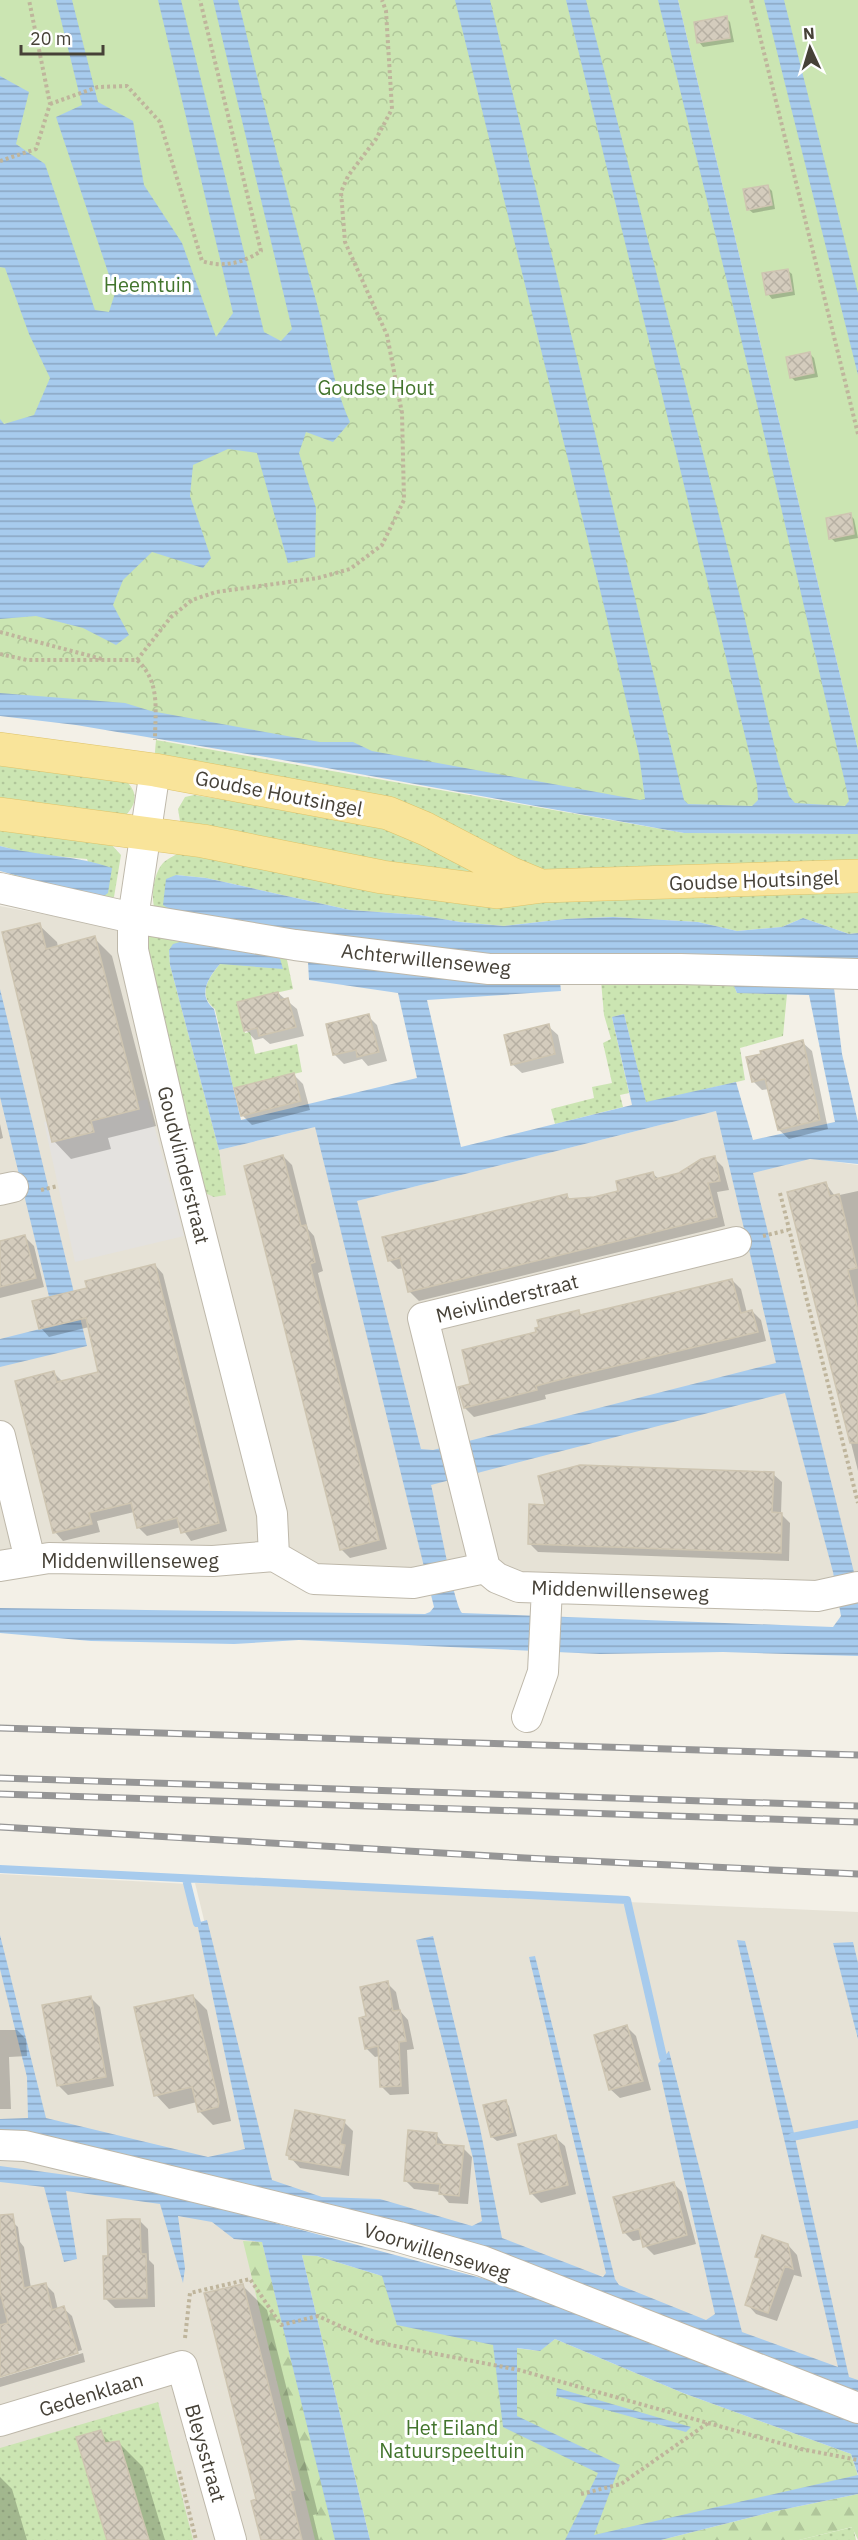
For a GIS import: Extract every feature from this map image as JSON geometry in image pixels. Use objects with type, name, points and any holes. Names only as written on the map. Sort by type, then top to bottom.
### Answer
[{"type":"main road","name":"Goudse Houtsingel","points":[[0,749],[155,770],[388,813],[426,829],[512,874],[543,886]]},
{"type":"main road","name":"Goudse Houtsingel","points":[[0,814],[145,831],[382,878],[497,892],[543,886],[858,876]]},
{"type":"street","name":"Goudvlinderstraat","points":[[155,770],[133,918],[133,950],[175,1133],[272,1514],[274,1556]]},
{"type":"street","name":"Achterwillenseweg","points":[[0,888],[133,918],[296,945],[489,969],[681,969],[858,974]]},
{"type":"street","name":"Meivlinderstraat","points":[[485,1568],[423,1318],[736,1242]]},
{"type":"street","points":[[0,1436],[30,1560]]},
{"type":"street","name":"Middenwillenseweg","points":[[0,1566],[49,1558],[213,1561],[274,1556]]},
{"type":"street","points":[[274,1556],[314,1579],[413,1583],[485,1568]]},
{"type":"street","name":"Middenwillenseweg","points":[[485,1568],[497,1578],[547,1600],[817,1596],[846,1590]]},
{"type":"street","points":[[527,1717],[543,1672],[546,1655],[547,1600]]},
{"type":"street","name":"Voorwillenseweg","points":[[0,2145],[25,2146],[399,2237],[482,2261],[858,2408]]},
{"type":"street","name":"Gedenklaan","points":[[0,2421],[182,2366]]},
{"type":"street","name":"Bleysstraat","points":[[182,2366],[231,2540]]},
{"type":"path","points":[[0,161],[36,149],[50,104],[29,0]]},
{"type":"path","points":[[50,104],[98,87],[127,86],[160,122],[202,261],[217,266],[249,260],[261,251],[200,0]]},
{"type":"path","points":[[137,660],[171,617],[192,600],[216,592],[318,578],[350,569],[382,545],[404,500],[402,412],[387,335],[345,242],[341,192],[348,176],[376,139],[392,109],[386,10],[382,0]]},
{"type":"path","points":[[751,0],[858,434]]},
{"type":"path","points":[[0,633],[109,661]]},
{"type":"path","points":[[0,654],[27,660],[137,660],[147,669],[156,688],[155,705]]},
{"type":"path","points":[[780,1193],[858,1503]]},
{"type":"path","points":[[182,2366],[190,2293],[250,2278],[281,2325],[318,2316],[375,2342],[519,2370],[801,2449],[858,2460]]},
{"type":"path","points":[[581,2494],[621,2484],[708,2423]]},
{"type":"shaded area","points":[[0,906],[153,935],[219,1150],[315,1127],[357,1201],[716,1111],[744,1149],[858,1165],[858,1582],[0,1557]]},
{"type":"shaded area","points":[[147,1099],[184,1236],[75,1262],[44,1122]]},
{"type":"shaded area","points":[[0,1874],[189,1884],[250,2172],[335,2540],[0,2540]]},
{"type":"shaded area","points":[[195,1883],[858,1912],[858,2385],[268,2183]]},
{"type":"green space","name":"Goudse Hout","points":[[0,0],[670,0],[858,820],[539,799],[0,704]]},
{"type":"green space","name":"Heemtuin","points":[[0,0],[229,0],[328,401],[0,463]]},
{"type":"green space","points":[[678,0],[858,0],[858,750]]},
{"type":"green space","points":[[156,740],[684,833],[858,834],[858,865],[546,871],[154,763]]},
{"type":"green space","points":[[0,758],[120,775],[132,789],[134,804],[126,815],[0,805]]},
{"type":"green space","points":[[194,795],[378,824],[487,873],[474,875],[194,831],[180,821],[178,809],[185,797]]},
{"type":"green space","points":[[0,821],[109,842],[121,855],[114,897],[106,900],[11,881],[12,874],[101,898],[87,859],[32,854],[0,846]]},
{"type":"green space","points":[[184,850],[610,898],[858,893],[858,933],[849,934],[803,918],[782,927],[737,931],[698,922],[613,917],[566,919],[504,926],[419,915],[350,910],[206,878],[176,875],[174,912],[156,913],[153,894],[157,874],[165,861]]},
{"type":"green space","points":[[153,931],[286,955],[293,989],[237,1002],[245,1033],[250,1032],[255,1054],[297,1044],[302,1072],[233,1088],[215,1009],[206,998],[206,986],[220,964],[236,964],[169,950],[170,965],[219,1150],[226,1195],[214,1197],[205,1193],[146,955],[147,936]]},
{"type":"green space","points":[[731,979],[737,993],[787,994],[783,1036],[740,1048],[745,1080],[646,1103],[624,1014],[612,1017],[629,1093],[620,1095],[623,1107],[555,1124],[551,1109],[594,1098],[592,1087],[612,1083],[603,1043],[611,1039],[604,1015],[601,981]]},
{"type":"green space","points":[[243,2241],[262,2242],[336,2540],[315,2540]]},
{"type":"green space","name":"Het Eiland Natuurspeeltuin","points":[[302,2255],[317,2256],[382,2276],[493,2345],[539,2351],[555,2339],[683,2393],[851,2454],[858,2476],[581,2540],[370,2540]]},
{"type":"green space","points":[[158,2402],[193,2540],[0,2540],[0,2448]]},
{"type":"green space","points":[[858,2494],[858,2540],[852,2527],[799,2540],[661,2540],[776,2511]]},
{"type":"green space","points":[[853,2527],[856,2540],[799,2540]]},
{"type":"water","name":"Heemtuin","points":[[56,0],[72,0],[98,102],[133,121],[144,185],[182,243],[216,337],[233,313],[158,0],[181,0],[264,332],[281,341],[292,329],[213,0],[238,0],[335,378],[350,422],[333,442],[306,432],[299,453],[316,508],[315,557],[288,563],[257,453],[228,449],[193,465],[190,496],[211,558],[203,568],[152,552],[123,580],[113,605],[129,635],[116,645],[83,628],[36,616],[0,619],[0,419],[4,424],[34,415],[50,378],[29,334],[5,268],[0,267],[0,76],[29,92],[16,144],[45,164],[95,310],[109,312],[115,293],[56,117],[82,105]]},
{"type":"water","points":[[455,0],[490,0],[684,800],[688,804],[752,806],[758,800],[757,785],[566,0],[586,0],[739,593],[778,761],[789,796],[795,803],[845,806],[849,801],[846,787],[757,404],[658,0],[678,0],[858,750],[858,834],[684,833],[277,759],[76,725],[0,716],[0,693],[125,703],[151,711],[320,742],[353,742],[372,751],[640,800],[645,799],[639,755],[604,606]]},
{"type":"water","points":[[764,0],[784,0],[858,293],[858,375]]},
{"type":"water","points":[[0,846],[85,860],[112,868],[108,893],[101,898],[0,871]]},
{"type":"water","points":[[176,875],[206,878],[350,910],[419,915],[504,926],[566,919],[613,917],[698,922],[737,931],[782,927],[803,918],[849,934],[858,933],[858,959],[486,957],[348,943],[174,912],[163,905],[166,879]]},
{"type":"water","points":[[180,942],[279,955],[283,969],[220,964],[206,986],[206,998],[214,1009],[241,1120],[417,1078],[398,993],[309,980],[308,962],[560,982],[561,991],[427,1000],[461,1147],[632,1105],[612,1017],[624,1014],[646,1102],[736,1082],[753,1140],[835,1122],[809,995],[737,993],[731,979],[834,988],[842,1054],[858,1122],[858,1164],[810,1159],[753,1173],[858,1588],[858,1656],[723,1652],[600,1654],[299,1640],[234,1644],[91,1641],[0,1633],[0,1608],[425,1614],[434,1607],[315,1127],[219,1150],[170,965],[169,950],[173,944]],"holes":[[[716,1111],[776,1363],[433,1450],[421,1449],[357,1201]],[[785,1393],[833,1572],[841,1616],[833,1627],[462,1613],[450,1574],[431,1485]]]},
{"type":"water","points":[[0,989],[87,1346],[0,1367],[0,1339],[56,1325],[0,1097]]},
{"type":"water","points":[[207,1920],[272,2180],[322,2197],[380,2199],[472,2226],[482,2221],[473,2158],[416,1940],[433,1936],[480,2128],[502,2238],[603,2277],[606,2273],[529,1957],[535,1956],[615,2279],[619,2285],[706,2320],[715,2314],[658,2064],[669,2051],[742,2332],[838,2367],[737,1940],[745,1941],[793,2129],[849,2377],[858,2380],[858,2394],[497,2254],[0,2134],[0,2119],[28,2118],[27,2077],[0,1969],[0,1935],[46,2118],[208,2157],[245,2149],[197,1923]]},
{"type":"water","points":[[853,1942],[858,1963],[858,2039],[833,1943]]},
{"type":"water","points":[[0,2166],[126,2183],[571,2302],[858,2416],[858,2475],[858,2494],[776,2511],[661,2540],[565,2540],[598,2473],[503,2427],[493,2345],[397,2325],[382,2276],[317,2256],[302,2255],[370,2540],[335,2540],[262,2242],[234,2239],[212,2222],[178,2216],[185,2268],[183,2283],[160,2204],[66,2191],[77,2259],[64,2262],[44,2187],[0,2182]],"holes":[[[555,2339],[683,2393],[851,2454],[858,2475],[594,2535],[620,2465],[517,2416],[517,2348],[540,2351]]]},
{"type":"water","points":[[557,2388],[691,2427],[686,2432],[556,2396]]},
{"type":"building","points":[[727,16],[730,38],[697,43],[694,22]]},
{"type":"building","points":[[768,185],[772,205],[747,210],[743,189]]},
{"type":"building","points":[[788,269],[792,291],[766,295],[762,273]]},
{"type":"building","points":[[810,352],[814,373],[790,378],[786,357]]},
{"type":"building","points":[[851,513],[854,534],[829,539],[826,518]]},
{"type":"building","points":[[40,923],[46,949],[95,936],[139,1109],[91,1121],[94,1132],[52,1142],[2,932]]},
{"type":"building","points":[[278,992],[280,1000],[288,998],[296,1027],[259,1036],[257,1028],[244,1031],[237,1002]]},
{"type":"building","points":[[369,1014],[379,1052],[357,1057],[356,1050],[333,1055],[326,1024]]},
{"type":"building","points":[[549,1024],[555,1054],[511,1065],[504,1035]]},
{"type":"building","points":[[803,1040],[820,1120],[778,1130],[765,1079],[752,1082],[746,1057]]},
{"type":"building","points":[[294,1073],[301,1101],[241,1116],[234,1088]]},
{"type":"building","points":[[283,1155],[301,1226],[306,1225],[315,1262],[310,1264],[379,1540],[340,1550],[244,1166]]},
{"type":"building","points":[[715,1156],[720,1181],[708,1183],[717,1217],[408,1292],[400,1258],[388,1261],[382,1237],[567,1194],[568,1199],[594,1197],[618,1191],[616,1181],[653,1172],[655,1179],[679,1173],[701,1159]]},
{"type":"building","points":[[826,1182],[830,1196],[839,1194],[857,1268],[848,1270],[858,1311],[858,1443],[850,1443],[787,1192]]},
{"type":"building","points":[[25,1235],[36,1278],[0,1287],[0,1241]]},
{"type":"building","points":[[155,1264],[219,1523],[181,1533],[177,1518],[137,1528],[131,1503],[89,1513],[92,1524],[53,1533],[15,1381],[54,1371],[57,1382],[98,1372],[86,1318],[39,1329],[32,1301],[87,1288],[85,1281]]},
{"type":"building","points":[[732,1279],[741,1313],[752,1310],[758,1332],[574,1376],[536,1386],[537,1390],[464,1408],[458,1387],[470,1384],[462,1350],[536,1332],[535,1328],[539,1327],[537,1320],[579,1310],[580,1315]]},
{"type":"building","points":[[580,1465],[774,1472],[772,1512],[782,1513],[781,1553],[528,1544],[529,1504],[545,1505],[538,1476]]},
{"type":"building","points":[[388,1981],[393,2011],[400,2010],[406,2041],[399,2042],[401,2086],[380,2087],[378,2046],[365,2049],[359,2018],[366,2016],[360,1987]]},
{"type":"building","points":[[193,1995],[219,2102],[218,2107],[198,2112],[192,2087],[154,2096],[134,2007]]},
{"type":"building","points":[[91,1996],[106,2077],[57,2086],[42,2005]]},
{"type":"building","points":[[627,2025],[643,2081],[609,2090],[594,2035]]},
{"type":"building","points":[[506,2100],[513,2132],[491,2137],[483,2105]]},
{"type":"building","points":[[295,2110],[345,2120],[340,2144],[345,2145],[340,2168],[289,2159],[286,2155]]},
{"type":"building","points":[[408,2130],[437,2133],[436,2144],[464,2146],[459,2196],[439,2194],[440,2184],[404,2181]]},
{"type":"building","points":[[556,2135],[568,2185],[530,2194],[518,2144]]},
{"type":"building","points":[[674,2182],[687,2235],[643,2247],[639,2229],[623,2233],[613,2197]]},
{"type":"building","points":[[13,2214],[24,2288],[46,2283],[52,2310],[64,2306],[78,2353],[0,2377],[0,2325],[8,2323],[0,2292],[0,2215]]},
{"type":"building","points":[[140,2219],[141,2254],[146,2254],[147,2298],[104,2299],[103,2256],[108,2256],[107,2220]]},
{"type":"building","points":[[762,2235],[788,2244],[793,2269],[785,2266],[768,2313],[745,2305],[760,2258],[755,2257]]},
{"type":"building","points":[[243,2284],[295,2490],[290,2491],[302,2540],[261,2540],[251,2501],[256,2499],[204,2293]]},
{"type":"building","points":[[101,2430],[105,2443],[119,2441],[149,2540],[107,2540],[76,2437]]},
{"type":"waterway","points":[[0,1869],[627,1900],[663,2057]]},
{"type":"waterway","points":[[186,1879],[197,1923]]},
{"type":"waterway","points":[[792,2137],[858,2124]]},
{"type":"railway","points":[[0,1728],[858,1755]]},
{"type":"railway","points":[[0,1778],[858,1806]]},
{"type":"railway","points":[[0,1794],[858,1822]]},
{"type":"railway","points":[[0,1827],[525,1858],[858,1874]]}]
